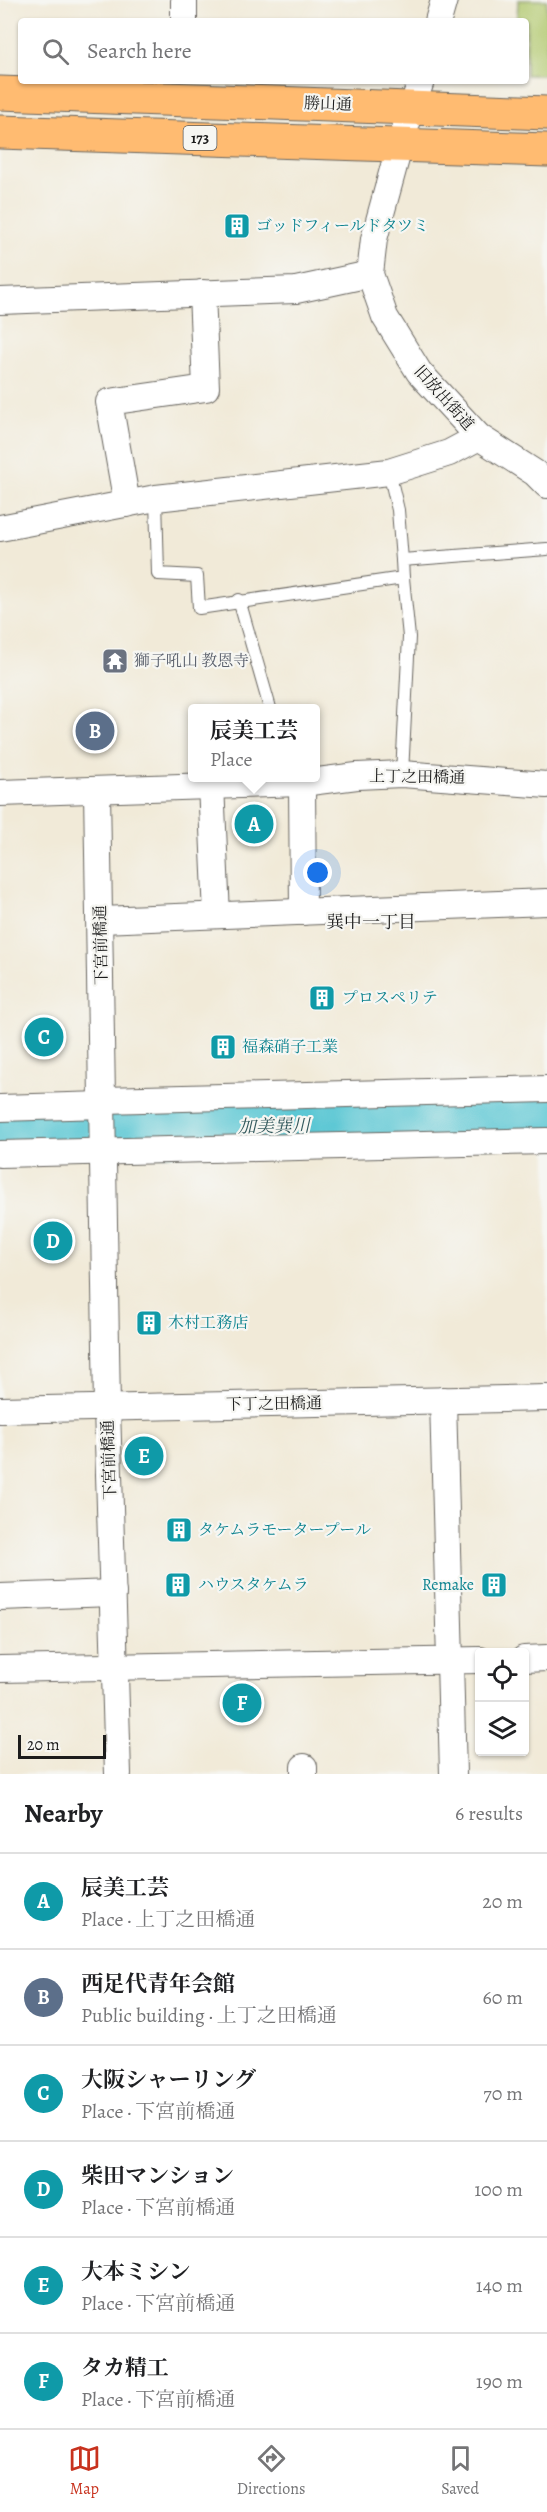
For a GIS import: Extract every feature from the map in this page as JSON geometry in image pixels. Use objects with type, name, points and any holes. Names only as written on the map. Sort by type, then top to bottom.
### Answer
[{"type":"main road","name":"勝山通","points":[[0,93],[186,90],[417,94],[547,113]]},
{"type":"main road","name":"173","points":[[0,132],[547,150]]},
{"type":"street","points":[[184,0],[184,18]]},
{"type":"street","points":[[439,18],[444,0]]},
{"type":"street","name":"旧放出街道","points":[[417,94],[400,144],[374,239],[370,274],[385,317],[419,372],[479,437],[535,473],[547,485]]},
{"type":"street","points":[[0,301],[296,290],[370,274]]},
{"type":"street","points":[[127,504],[109,402],[206,388],[202,293]]},
{"type":"street","points":[[0,528],[156,498],[389,472],[449,453],[479,437]]},
{"type":"street","name":"上丁之田橋通","points":[[320,779],[402,774],[547,785]]},
{"type":"street","name":"上丁之田橋通","points":[[0,793],[97,791],[268,782]]},
{"type":"street","points":[[287,782],[303,912]]},
{"type":"street","points":[[211,785],[216,915]]},
{"type":"street","name":"下宮前橋通","points":[[97,791],[107,1408],[118,1774]]},
{"type":"street","points":[[100,920],[547,902]]},
{"type":"street","points":[[0,1108],[547,1089]]},
{"type":"street","points":[[0,1155],[104,1149],[547,1141]]},
{"type":"street","name":"下丁之田橋通","points":[[0,1410],[547,1398]]},
{"type":"street","points":[[443,1400],[453,1774]]},
{"type":"street","points":[[0,1597],[113,1593]]},
{"type":"street","points":[[529,1659],[547,1658]]},
{"type":"street","points":[[0,1669],[475,1660]]},
{"type":"lane","points":[[389,472],[398,510],[409,637],[402,774]]},
{"type":"lane","points":[[156,498],[158,574],[197,576],[199,608],[239,600],[403,578]]},
{"type":"lane","points":[[402,560],[547,549]]},
{"type":"lane","points":[[239,600],[269,704]]},
{"type":"green space","points":[[518,0],[547,0],[547,75],[529,75],[529,18],[517,18]]},
{"type":"waterway","name":"加美巽川","points":[[0,1133],[547,1120]]},
{"type":"place","name":"ゴッドフィールドタツミ","points":[[237,226]]},
{"type":"place","name":"獅子吼山 教恩寺","points":[[115,661]]},
{"type":"place","name":"西足代青年会館","points":[[95,731]]},
{"type":"place","name":"辰美工芸","points":[[254,824]]},
{"type":"place","name":"プロスペリテ","points":[[322,998]]},
{"type":"place","name":"大阪シャーリング","points":[[44,1037]]},
{"type":"place","name":"福森硝子工業","points":[[223,1047]]},
{"type":"place","name":"柴田マンション","points":[[53,1241]]},
{"type":"place","name":"木村工務店","points":[[149,1323]]},
{"type":"place","name":"大本ミシン","points":[[144,1456]]},
{"type":"place","name":"タケムラモータープール","points":[[179,1530]]},
{"type":"place","name":"ハウスタケムラ","points":[[178,1585]]},
{"type":"place","name":"Remake","points":[[494,1585]]},
{"type":"place","name":"タカ精工","points":[[242,1703]]},
{"type":"district","name":"巽中一丁目","points":[[371,922]]}]
